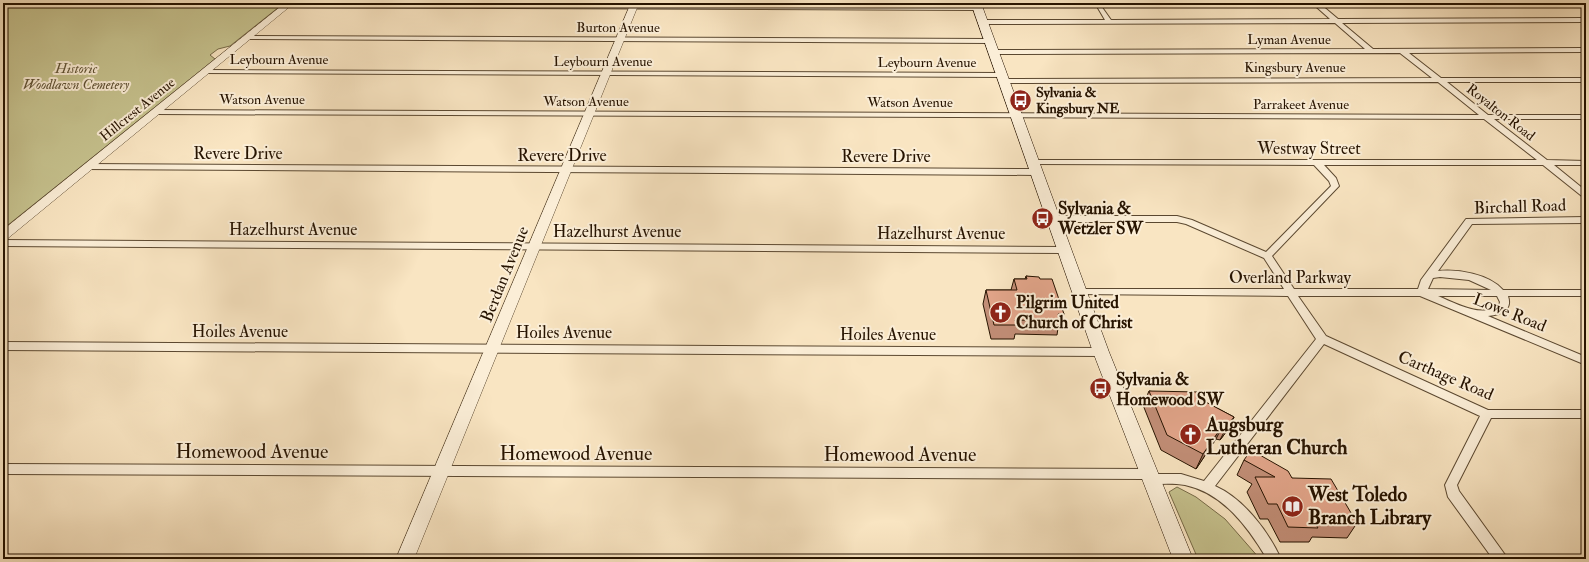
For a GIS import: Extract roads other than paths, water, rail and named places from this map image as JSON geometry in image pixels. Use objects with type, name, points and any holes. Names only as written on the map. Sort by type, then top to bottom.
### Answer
[{"type":"main road","points":[[977,6],[1100,352],[1183,559]]},
{"type":"street","points":[[1315,3],[1372,51]]},
{"type":"street","points":[[288,4],[977,6]]},
{"type":"street","name":"Hillcrest Avenue","points":[[3,236],[288,4]]},
{"type":"street","points":[[1097,4],[1110,21]]},
{"type":"street","name":"Berdan Avenue","points":[[405,559],[634,5]]},
{"type":"street","points":[[982,22],[1586,20]]},
{"type":"street","name":"Burton Avenue","points":[[246,38],[989,41]]},
{"type":"street","name":"Royalton Road","points":[[1401,50],[1586,195]]},
{"type":"street","name":"Lyman Avenue","points":[[993,52],[1586,50]]},
{"type":"street","name":"Leybourn Avenue","points":[[204,72],[1002,78]]},
{"type":"street","name":"Kingsbury Avenue","points":[[1002,78],[1586,80]]},
{"type":"street","name":"Watson Avenue","points":[[156,112],[1016,116]]},
{"type":"street","name":"Parrakeet Avenue","points":[[1016,116],[1586,117]]},
{"type":"street","points":[[1267,256],[1334,186],[1333,180],[1317,163]]},
{"type":"street","name":"Westway Street","points":[[1034,167],[1317,163],[1586,163]]},
{"type":"street","name":"Revere Drive","points":[[88,167],[566,170],[1034,167]]},
{"type":"street","points":[[1053,219],[1177,219],[1189,222],[1267,256],[1322,339],[1207,488]]},
{"type":"street","name":"Birchall Road","points":[[1422,293],[1425,282],[1432,275],[1469,221],[1586,220]]},
{"type":"street","name":"Hazelhurst Avenue","points":[[3,243],[1064,250]]},
{"type":"street","points":[[1432,275],[1441,273],[1463,275],[1488,284],[1500,293],[1505,301],[1500,310],[1486,313],[1467,312]]},
{"type":"street","name":"Overland Parkway","points":[[1079,292],[1586,293]]},
{"type":"street","name":"Lowe Road","points":[[1422,293],[1586,361]]},
{"type":"street","name":"Carthage Road","points":[[1322,339],[1487,414],[1586,414]]},
{"type":"street","name":"Hoiles Avenue","points":[[3,346],[1100,352]]},
{"type":"street","points":[[1487,414],[1451,485],[1453,493],[1501,559]]},
{"type":"street","name":"Homewood Avenue","points":[[3,469],[1150,477],[1184,480],[1207,488],[1223,496],[1238,509],[1253,526],[1274,559]]},
{"type":"place","name":"Sylvania & Kingsbury NE","points":[[1020,100]]},
{"type":"place","name":"Sylvania & Wetzler SW","points":[[1042,218]]},
{"type":"place","name":"Pilgrim United Church of Christ","points":[[1001,312]]},
{"type":"place","name":"Sylvania & Homewood SW","points":[[1101,389]]},
{"type":"place","name":"Augsburg Lutheran Church","points":[[1190,435]]},
{"type":"place","name":"West Toledo Branch Library","points":[[1292,506]]},
{"type":"park label","name":"Historic Woodlawn Cemetery","points":[[76,76]]}]
